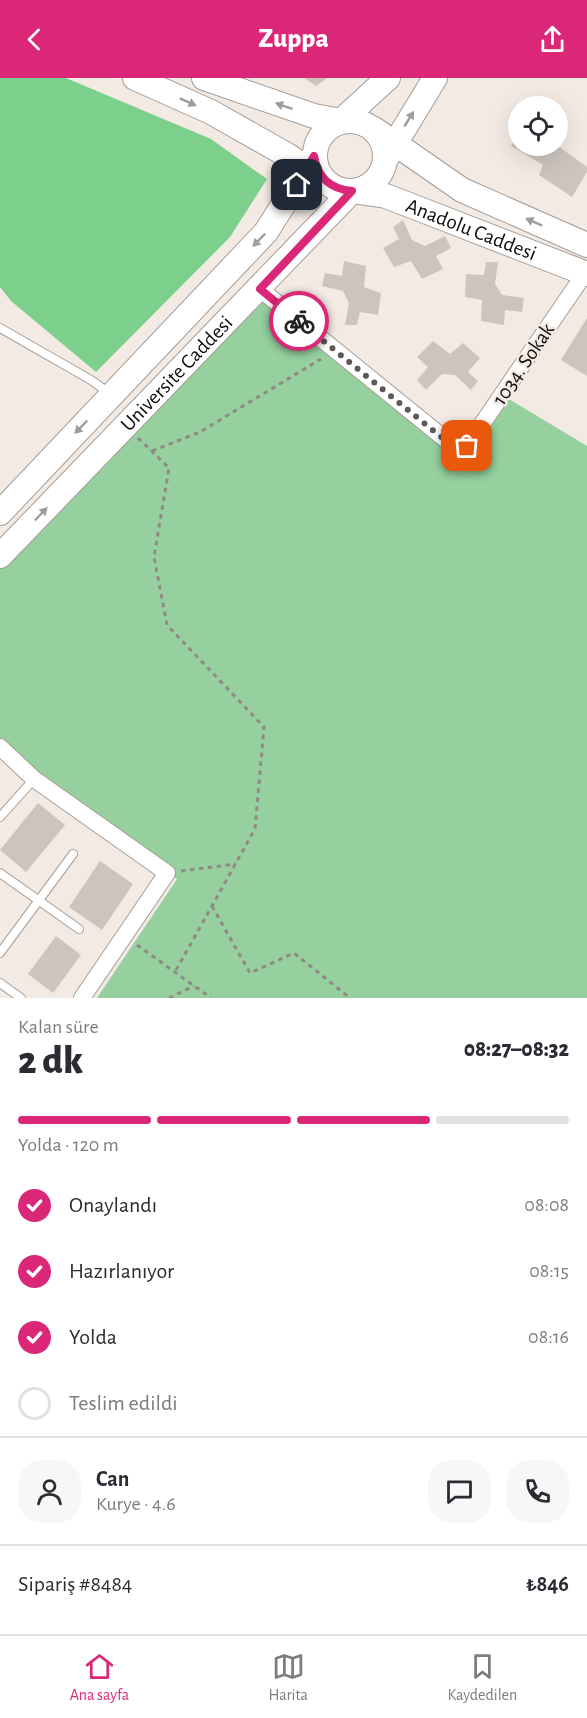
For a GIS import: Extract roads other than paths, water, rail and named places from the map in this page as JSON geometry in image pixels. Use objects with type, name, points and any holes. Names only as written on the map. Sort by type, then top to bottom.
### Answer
[{"type":"street","points":[[135,78],[211,112],[314,167],[330,186],[352,191],[364,189],[381,173],[390,153],[435,78]]},
{"type":"street","points":[[204,78],[314,116],[364,123],[374,129],[385,150],[390,153]]},
{"type":"street","points":[[314,167],[316,145],[321,134],[330,126],[341,121],[388,78]]},
{"type":"street","name":"Anadolu Caddesi","points":[[390,153],[462,190],[585,240]]},
{"type":"street","name":"Universite Caddesi","points":[[0,513],[266,232],[314,167]]},
{"type":"street","name":"Universite Caddesi","points":[[0,556],[260,289],[352,191]]},
{"type":"street","name":"Anadolu Caddesi","points":[[352,191],[386,196],[586,274]]},
{"type":"street","name":"1034. Sokak","points":[[260,289],[456,448],[467,446],[586,274]]},
{"type":"street","points":[[0,747],[34,779],[167,873],[82,998]]},
{"type":"lane","points":[[0,328],[91,380],[112,395]]},
{"type":"lane","points":[[0,817],[34,779]]},
{"type":"lane","points":[[0,953],[73,854]]},
{"type":"lane","points":[[0,873],[79,930]]},
{"type":"lane","points":[[0,983],[21,998]]}]
